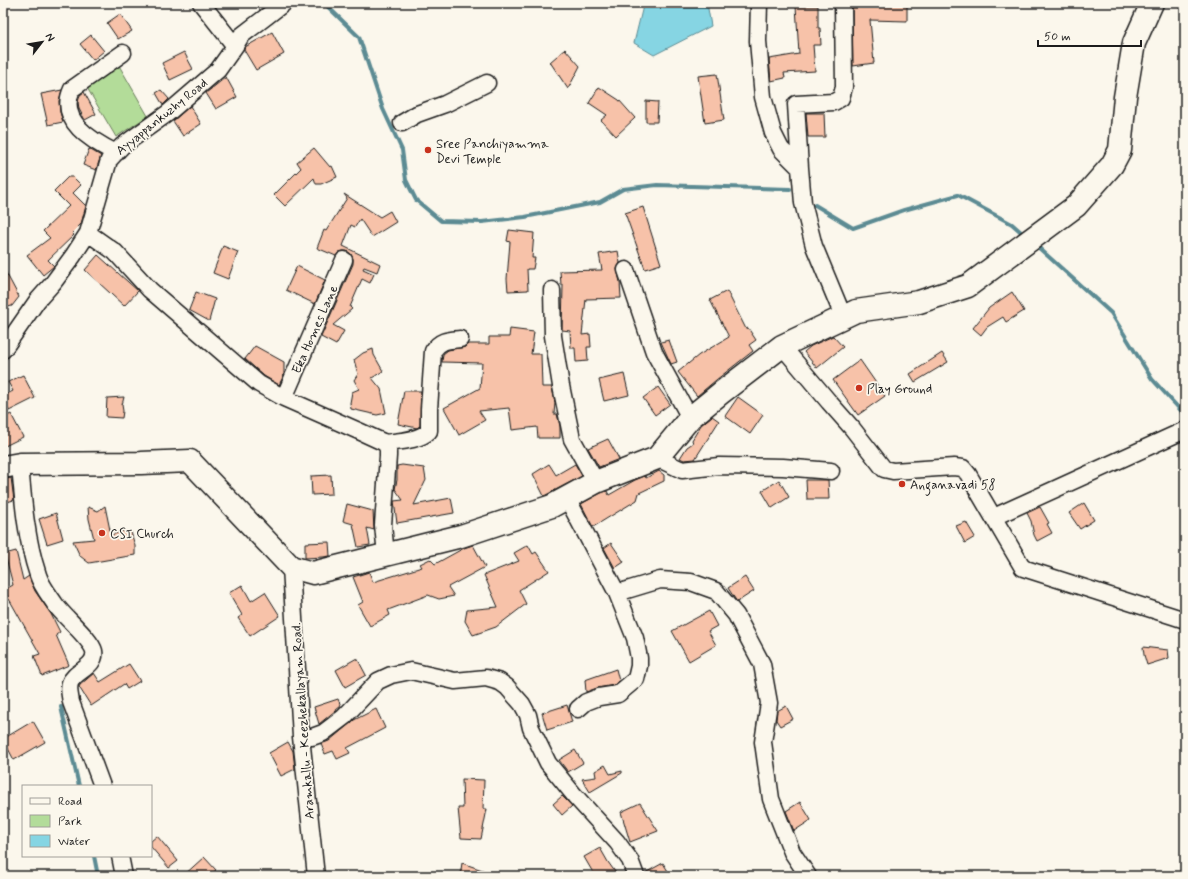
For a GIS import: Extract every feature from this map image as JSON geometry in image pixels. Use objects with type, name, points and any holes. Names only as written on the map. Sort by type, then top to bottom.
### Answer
[{"type":"street","points":[[201,3],[235,46]]},
{"type":"street","name":"Ayyappankuzhy Road","points":[[3,350],[37,301],[53,283],[73,256],[88,233],[109,160],[122,146],[168,112],[218,70],[241,36],[284,3]]},
{"type":"street","points":[[759,3],[758,41],[763,97],[773,133],[781,149],[800,168]]},
{"type":"street","points":[[843,3],[844,87],[841,98],[834,102],[796,104],[803,203],[814,246],[843,316]]},
{"type":"street","points":[[102,785],[71,702],[69,689],[69,684],[72,679],[93,659],[94,652],[89,642],[56,605],[38,576],[11,465],[190,461],[291,567],[313,573],[461,536],[552,506],[596,482],[657,458],[690,418],[782,346],[856,311],[919,302],[968,286],[1076,206],[1112,165],[1120,150],[1125,97],[1134,43],[1150,4]]},
{"type":"street","points":[[116,153],[95,142],[80,130],[68,107],[68,97],[72,89],[123,53]]},
{"type":"street","points":[[402,123],[417,114],[445,104],[487,82]]},
{"type":"street","points":[[88,233],[115,252],[150,290],[259,384],[284,398],[385,443],[426,435],[429,431],[433,351],[442,341],[460,339]]},
{"type":"street","name":"Eka Homes Lane","points":[[284,398],[344,260]]},
{"type":"street","points":[[626,270],[654,352],[690,418]]},
{"type":"street","points":[[552,290],[553,336],[561,386],[572,439],[596,482]]},
{"type":"street","points":[[782,346],[852,428],[884,469],[893,472],[954,467],[963,468],[994,517],[1023,568],[1185,620]]},
{"type":"street","points":[[994,517],[1185,430]]},
{"type":"street","points":[[385,443],[388,448],[383,525],[386,555]]},
{"type":"street","points":[[657,458],[682,470],[719,466],[831,471]]},
{"type":"street","points":[[567,498],[617,593],[635,638],[639,658],[636,679],[618,694],[600,697],[586,702],[578,709]]},
{"type":"street","name":"Aramkallu - Keezhekallayam Road.","points":[[291,567],[301,737],[316,876]]},
{"type":"street","points":[[617,593],[660,580],[691,582],[716,591],[736,615],[762,664],[769,703],[763,742],[771,799],[792,852],[808,876]]},
{"type":"street","points":[[301,737],[312,737],[323,733],[344,717],[378,681],[391,675],[411,671],[455,681],[486,678],[500,682],[507,687],[522,704],[528,715],[531,728],[548,763],[575,796],[617,842],[630,860],[636,876]]},
{"type":"street","points":[[120,857],[124,876]]},
{"type":"green space","points":[[117,62],[148,116],[116,137],[86,86]]},
{"type":"water","points":[[647,3],[707,3],[711,26],[654,55],[634,43],[643,6]]},
{"type":"building","points":[[852,3],[907,3],[907,21],[870,20],[874,63],[853,66]]},
{"type":"building","points":[[796,6],[818,6],[818,28],[820,28],[821,45],[813,45],[815,71],[784,73],[785,78],[771,81],[769,59],[799,54]]},
{"type":"building","points":[[120,14],[132,31],[118,39],[107,23]]},
{"type":"building","points":[[272,32],[284,54],[256,70],[244,50],[245,47]]},
{"type":"building","points":[[91,35],[104,51],[93,60],[80,44]]},
{"type":"building","points":[[565,49],[580,66],[568,89],[550,62]]},
{"type":"building","points":[[184,52],[193,69],[170,80],[162,63]]},
{"type":"building","points":[[717,74],[724,120],[705,123],[698,76]]},
{"type":"building","points":[[226,77],[237,97],[216,109],[206,93]]},
{"type":"building","points":[[599,87],[619,100],[635,118],[616,136],[601,120],[607,115],[589,103]]},
{"type":"building","points":[[62,90],[59,101],[63,122],[48,125],[41,94]]},
{"type":"building","points":[[161,90],[169,99],[163,105],[156,93]]},
{"type":"building","points":[[84,92],[96,114],[85,120],[79,109],[78,102],[80,95]]},
{"type":"building","points":[[646,101],[658,102],[657,122],[646,122]]},
{"type":"building","points":[[190,106],[201,124],[183,136],[173,121]]},
{"type":"building","points":[[806,113],[824,113],[825,137],[808,137]]},
{"type":"building","points":[[314,148],[330,167],[332,166],[337,177],[321,184],[316,184],[314,178],[285,206],[274,195],[301,168],[297,162]]},
{"type":"building","points":[[89,149],[101,156],[96,170],[83,165]]},
{"type":"building","points":[[68,177],[73,177],[81,185],[73,193],[86,206],[81,224],[72,233],[74,235],[48,260],[54,266],[43,275],[27,255],[50,238],[43,231],[69,206],[54,191]]},
{"type":"building","points":[[344,194],[380,217],[390,211],[396,222],[372,237],[360,219],[355,227],[351,225],[343,246],[380,264],[377,272],[364,267],[363,269],[374,274],[370,283],[362,279],[350,307],[352,309],[333,325],[344,331],[336,345],[321,337],[353,264],[353,259],[351,254],[347,251],[339,252],[336,256],[317,248],[324,230],[326,231],[347,198]]},
{"type":"building","points":[[643,207],[661,264],[645,269],[625,213]]},
{"type":"building","points":[[509,230],[534,233],[532,258],[535,258],[533,269],[527,269],[528,290],[508,291],[507,279],[510,242],[507,241]]},
{"type":"building","points":[[223,246],[238,252],[228,279],[213,273]]},
{"type":"building","points":[[618,251],[620,263],[617,269],[621,298],[586,299],[582,335],[590,334],[591,347],[587,347],[588,361],[576,362],[575,348],[571,348],[570,331],[562,330],[563,285],[561,285],[560,271],[602,270],[599,254]]},
{"type":"building","points":[[98,255],[138,291],[124,306],[85,270]]},
{"type":"building","points":[[297,266],[325,280],[315,304],[286,290]]},
{"type":"building","points":[[3,267],[19,297],[12,306],[3,308]]},
{"type":"building","points":[[727,291],[746,329],[748,328],[756,340],[749,345],[753,351],[697,396],[678,372],[699,355],[729,337],[710,300]]},
{"type":"building","points":[[196,292],[215,299],[209,321],[189,310]]},
{"type":"building","points":[[1012,292],[1024,311],[1006,322],[1003,317],[987,327],[981,335],[973,328],[989,308]]},
{"type":"building","points":[[510,329],[534,332],[531,354],[541,354],[542,387],[552,387],[555,403],[554,414],[557,414],[560,426],[560,438],[538,438],[537,427],[512,430],[509,408],[479,411],[485,420],[459,435],[444,408],[480,388],[482,363],[442,362],[443,354],[448,350],[465,347],[468,344],[489,344],[489,337],[509,337]]},
{"type":"building","points":[[833,336],[843,347],[817,368],[804,352],[811,346]]},
{"type":"building","points":[[669,340],[677,362],[671,364],[661,342]]},
{"type":"building","points":[[255,346],[284,362],[284,375],[279,385],[264,376],[245,359]]},
{"type":"building","points":[[373,349],[374,355],[383,371],[372,378],[381,389],[386,413],[377,415],[351,409],[350,403],[352,392],[359,389],[354,380],[358,374],[354,360],[363,353]]},
{"type":"building","points":[[942,353],[948,362],[915,382],[910,374]]},
{"type":"building","name":"Play Ground","points":[[860,360],[885,396],[858,415],[833,380]]},
{"type":"building","points":[[624,374],[629,395],[604,401],[599,380]]},
{"type":"building","points":[[23,375],[35,398],[9,411],[3,399],[3,396],[13,391],[8,382]]},
{"type":"building","points":[[658,387],[670,404],[655,415],[643,398]]},
{"type":"building","points":[[404,391],[421,391],[420,426],[417,428],[398,424]]},
{"type":"building","points":[[124,397],[122,405],[122,418],[106,417],[107,398]]},
{"type":"building","points":[[738,397],[763,415],[750,434],[725,416]]},
{"type":"building","points":[[11,414],[23,437],[3,447],[3,418]]},
{"type":"building","points":[[712,416],[719,421],[695,459],[684,460],[680,458],[687,447],[693,443],[692,440],[701,425]]},
{"type":"building","points":[[608,439],[619,459],[599,467],[588,448]]},
{"type":"building","points":[[549,464],[556,475],[575,464],[582,476],[544,496],[533,474]]},
{"type":"building","points":[[402,465],[424,468],[426,480],[414,505],[451,498],[454,513],[397,523],[394,501],[403,500],[395,489],[397,480],[397,466]]},
{"type":"building","points":[[659,471],[664,475],[664,481],[639,493],[637,500],[593,527],[581,504],[607,491],[609,495],[635,480],[645,476],[646,478]]},
{"type":"building","points":[[331,475],[332,494],[312,495],[311,476]]},
{"type":"building","points":[[11,478],[14,500],[3,503],[3,479]]},
{"type":"building","points":[[779,480],[789,497],[772,508],[762,491]]},
{"type":"building","points":[[806,480],[828,480],[829,499],[807,499]]},
{"type":"building","points":[[1084,503],[1094,520],[1080,529],[1069,513]]},
{"type":"building","points":[[347,504],[373,511],[374,530],[367,528],[370,545],[358,547],[353,524],[343,521]]},
{"type":"building","name":"CSI Church","points":[[105,506],[111,535],[123,531],[131,532],[135,546],[135,555],[89,563],[80,556],[73,541],[94,539],[89,519],[88,507],[98,511]]},
{"type":"building","points":[[1040,507],[1049,523],[1047,524],[1052,533],[1037,541],[1027,513]]},
{"type":"building","points":[[56,513],[63,539],[47,544],[39,519]]},
{"type":"building","points":[[966,522],[975,537],[965,543],[956,526]]},
{"type":"building","points":[[329,542],[330,556],[305,558],[305,543]]},
{"type":"building","points":[[611,543],[624,562],[615,568],[604,548]]},
{"type":"building","points":[[473,545],[485,567],[448,587],[454,596],[439,599],[428,595],[388,610],[390,615],[370,626],[358,605],[363,602],[353,577],[369,572],[373,582],[422,567],[420,564],[430,559],[435,564],[464,548]]},
{"type":"building","points":[[528,545],[533,554],[536,552],[549,571],[519,590],[526,604],[496,627],[473,635],[465,621],[467,610],[498,607],[484,575],[519,561],[514,553]]},
{"type":"building","points":[[16,551],[23,580],[29,576],[35,591],[51,614],[60,632],[56,635],[69,665],[42,676],[34,656],[40,654],[4,590],[13,585],[5,554]]},
{"type":"building","points":[[745,577],[754,591],[737,602],[728,588]]},
{"type":"building","points":[[242,585],[251,601],[265,592],[280,616],[250,636],[238,618],[242,615],[229,593]]},
{"type":"building","points":[[709,611],[717,626],[708,631],[716,645],[689,661],[672,631]]},
{"type":"building","points":[[1143,647],[1168,650],[1169,658],[1147,665]]},
{"type":"building","points":[[357,658],[366,675],[345,687],[336,670]]},
{"type":"building","points":[[129,664],[140,681],[127,689],[124,684],[91,706],[79,687],[80,685],[94,673],[100,682]]},
{"type":"building","points":[[616,669],[619,681],[614,685],[597,688],[586,692],[585,680]]},
{"type":"building","points":[[338,699],[341,706],[319,724],[314,707]]},
{"type":"building","points":[[567,705],[572,722],[547,730],[542,713]]},
{"type":"building","points":[[786,706],[793,719],[780,726],[776,720],[777,711]]},
{"type":"building","points":[[376,709],[385,728],[347,748],[350,753],[337,759],[333,751],[325,754],[321,744],[329,741],[354,720]]},
{"type":"building","points":[[33,721],[45,742],[14,760],[3,739]]},
{"type":"building","points":[[288,742],[293,751],[295,769],[281,776],[269,753]]},
{"type":"building","points":[[575,750],[583,763],[568,772],[559,760]]},
{"type":"building","points":[[605,765],[610,774],[622,771],[622,773],[590,792],[582,779],[596,777],[595,771]]},
{"type":"building","points":[[462,779],[484,780],[483,809],[487,809],[481,839],[461,838],[458,808],[463,808]]},
{"type":"building","points":[[562,796],[572,806],[562,815],[553,804]]},
{"type":"building","points":[[800,802],[811,820],[794,831],[786,811]]},
{"type":"building","points":[[640,803],[658,831],[630,842],[621,812]]},
{"type":"building","points":[[157,836],[178,861],[169,868],[152,848],[152,840]]},
{"type":"building","points":[[600,848],[618,876],[595,876],[584,857]]},
{"type":"building","points":[[204,857],[216,870],[209,876],[183,876]]},
{"type":"building","points":[[462,863],[494,874],[493,876],[460,876]]},
{"type":"building","points":[[663,863],[671,876],[645,876],[645,873]]},
{"type":"waterway","points":[[324,3],[359,37],[383,109],[402,150],[406,180],[416,200],[441,221],[482,222],[525,217],[600,202],[623,189],[657,185],[790,189]]},
{"type":"waterway","points":[[815,205],[853,228],[904,210],[958,195],[1012,224],[1021,232]]},
{"type":"waterway","points":[[1039,248],[1111,313],[1152,379],[1185,415]]},
{"type":"waterway","points":[[61,707],[79,785]]},
{"type":"waterway","points":[[94,857],[98,876]]},
{"type":"place","name":"Sree Panchiyamma Devi Temple","points":[[428,150]]},
{"type":"place","name":"Play Ground","points":[[859,388]]},
{"type":"place","name":"Anganavadi 58","points":[[902,484]]},
{"type":"place","name":"CSI Church","points":[[102,533]]}]
